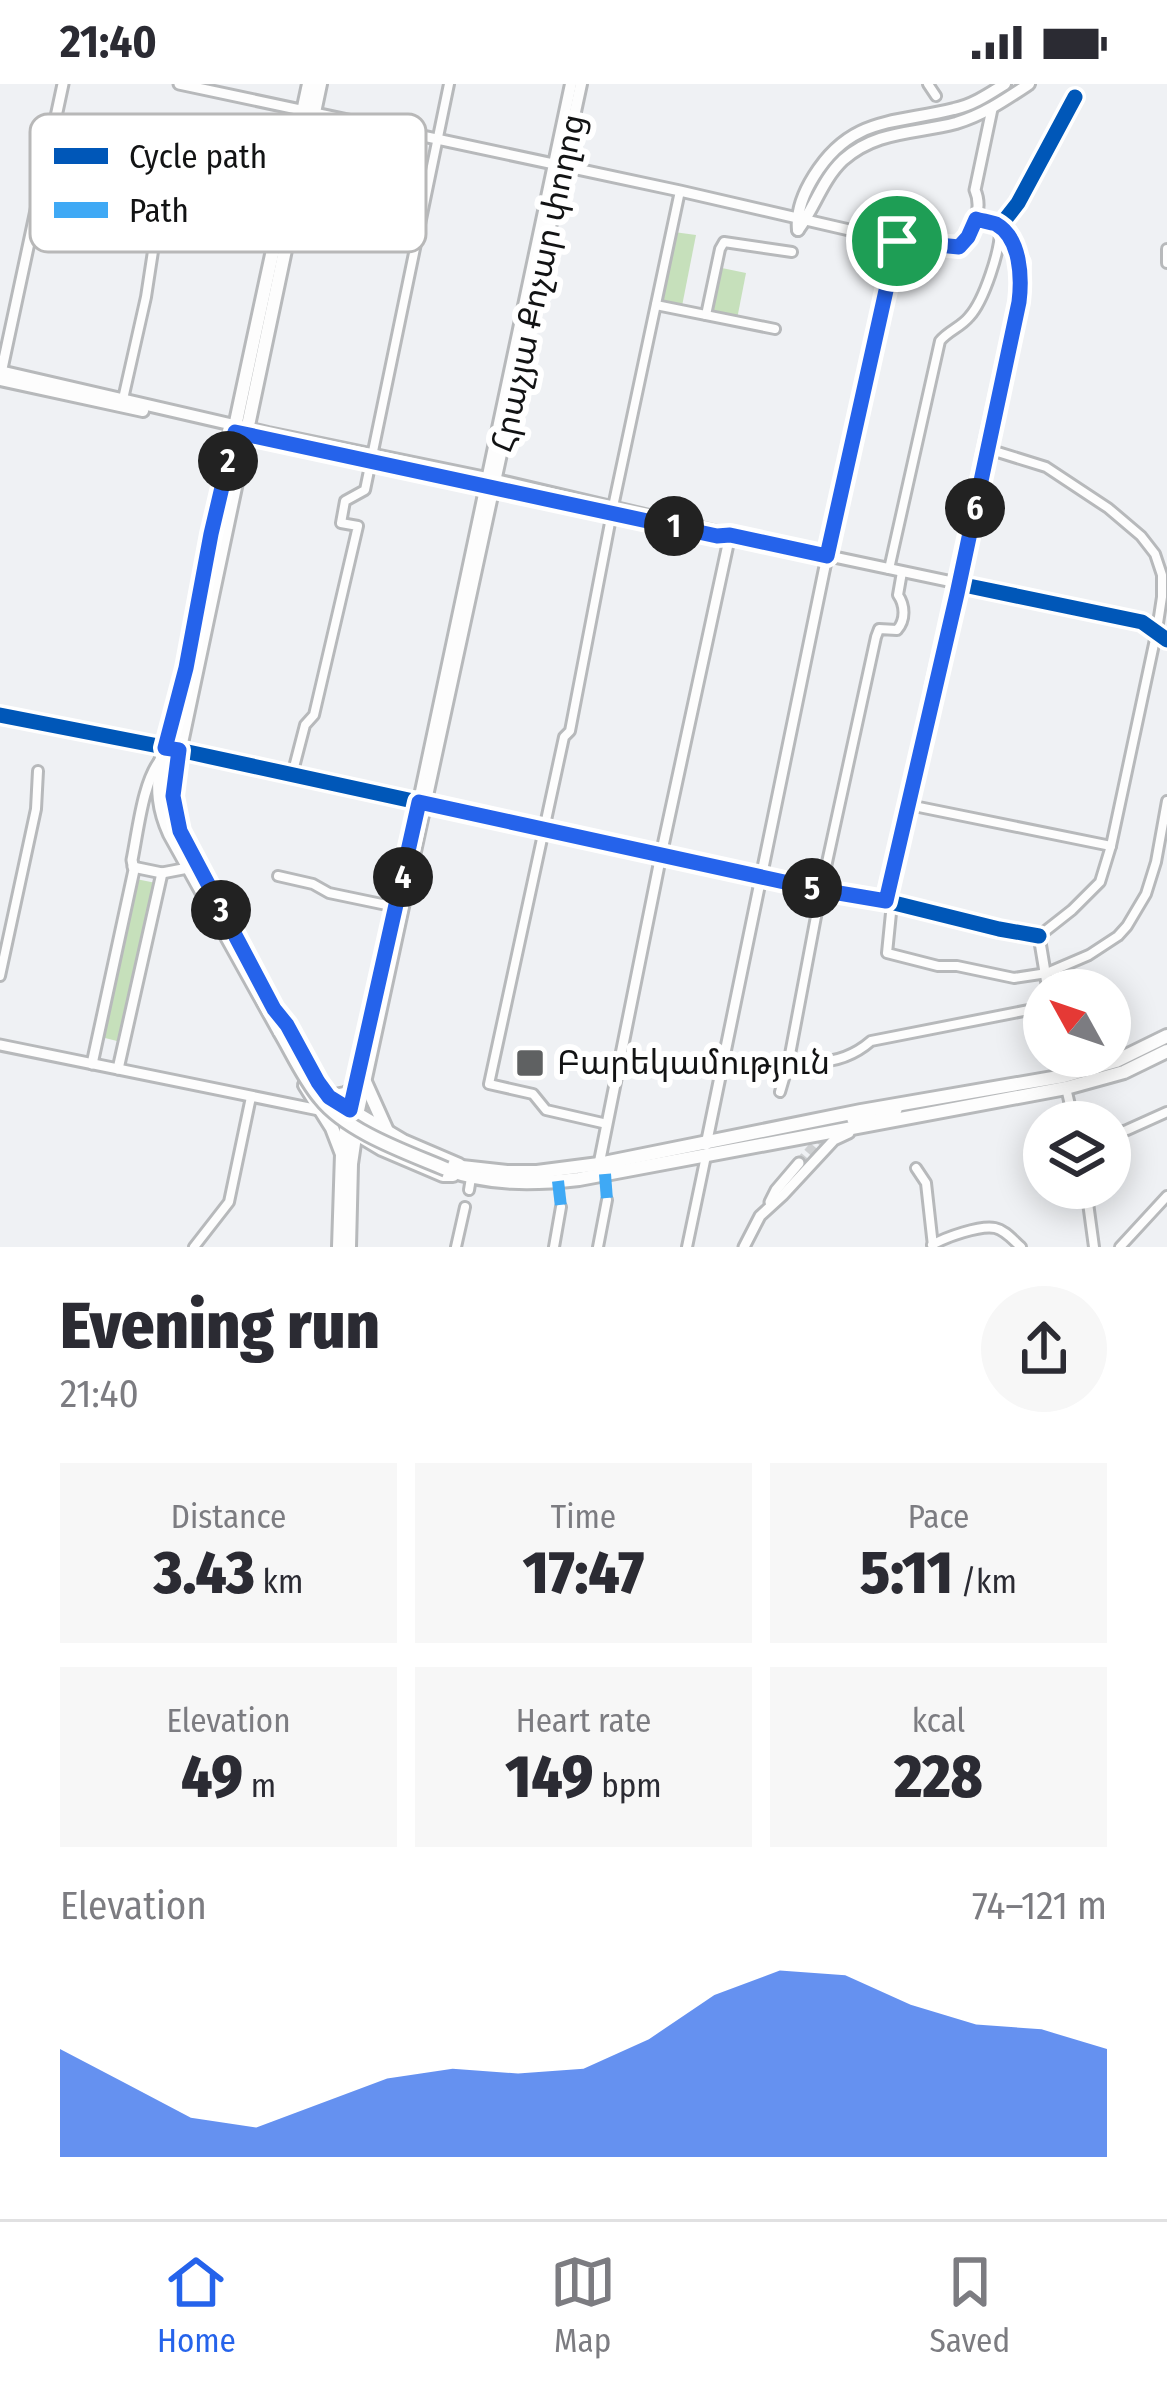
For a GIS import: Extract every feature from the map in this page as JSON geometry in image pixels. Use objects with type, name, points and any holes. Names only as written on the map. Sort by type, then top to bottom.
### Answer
[{"type":"main road","points":[[308,113],[309,84]]},
{"type":"main road","points":[[308,113],[320,84]]},
{"type":"main road","name":"Հրաչյա Քոչար փողոց","points":[[359,1086],[491,483],[571,84]]},
{"type":"main road","name":"Հրաչյա Քոչար փողոց","points":[[558,165],[581,84]]},
{"type":"main road","points":[[801,218],[817,171],[858,131],[964,106],[1005,84]]},
{"type":"main road","points":[[801,218],[826,180],[858,148],[892,134],[954,123],[992,109],[1029,84]]},
{"type":"main road","points":[[279,252],[159,800],[188,868],[272,1012],[329,1097],[382,1149],[443,1175],[558,1187],[861,1111],[1124,1072],[1167,1052]]},
{"type":"main road","points":[[0,375],[123,399],[241,430]]},
{"type":"main road","points":[[0,375],[717,536],[730,535]]},
{"type":"main road","points":[[169,752],[180,831],[320,1098],[392,1146],[466,1177],[507,1172],[604,1174]]},
{"type":"main road","name":"Հրաչյա Քոչար փողոց","points":[[354,1122],[422,803]]},
{"type":"main road","points":[[272,1012],[275,1033],[347,1159],[349,1247]]},
{"type":"main road","points":[[706,1150],[889,1121],[1065,1082],[1167,1036]]},
{"type":"main road","points":[[329,1097],[359,1086],[388,1132]]},
{"type":"main road","points":[[320,1110],[329,1097]]},
{"type":"main road","points":[[354,1122],[388,1132],[466,1177]]},
{"type":"main road","points":[[339,1247],[354,1122]]},
{"type":"main road","points":[[382,1149],[379,1141],[388,1132]]},
{"type":"main road","points":[[347,1159],[382,1149]]},
{"type":"street","points":[[57,114],[63,84]]},
{"type":"street","points":[[179,84],[313,114]]},
{"type":"street","points":[[426,196],[449,84]]},
{"type":"street","points":[[928,84],[936,96]]},
{"type":"street","points":[[889,570],[942,336],[967,321],[979,304],[998,249],[1000,226],[1075,97]]},
{"type":"street","points":[[426,137],[897,241],[959,247],[976,219],[979,201],[975,190],[992,109]]},
{"type":"street","points":[[607,1124],[546,1110],[533,1094],[489,1084],[564,737],[570,731],[680,191]]},
{"type":"street","points":[[976,219],[1000,226],[1021,263],[1022,278],[908,805],[889,902],[887,953],[938,966],[1023,976]]},
{"type":"street","points":[[0,375],[30,236]]},
{"type":"street","points":[[687,1247],[760,876],[897,241]]},
{"type":"street","points":[[706,315],[724,242],[792,252]]},
{"type":"street","points":[[1167,249],[1167,263]]},
{"type":"street","points":[[123,399],[153,252]]},
{"type":"street","points":[[292,775],[304,725],[314,715],[358,526],[341,523],[345,501],[365,490],[414,252]]},
{"type":"street","points":[[656,305],[775,329]]},
{"type":"street","points":[[988,449],[1046,467],[1108,508],[1141,536],[1155,554],[1162,575],[1157,631],[1100,881],[1039,936]]},
{"type":"street","points":[[604,1174],[607,1124],[730,535],[1142,622],[1167,640]]},
{"type":"street","points":[[780,1092],[877,632],[897,630],[903,620],[903,601],[898,595],[902,572]]},
{"type":"street","points":[[0,715],[1039,936]]},
{"type":"street","points":[[92,1064],[150,778],[155,765],[169,752]]},
{"type":"street","points":[[0,976],[36,809],[38,771]]},
{"type":"street","points":[[1056,969],[1089,955],[1127,926],[1152,881],[1167,801]]},
{"type":"street","points":[[908,805],[1111,846]]},
{"type":"street","points":[[133,867],[162,873],[188,868]]},
{"type":"street","points":[[118,1069],[162,873]]},
{"type":"street","points":[[278,876],[396,908]]},
{"type":"street","points":[[1039,936],[1043,969]]},
{"type":"street","points":[[789,1059],[808,1063],[841,1059],[871,1041],[1023,1011]]},
{"type":"street","points":[[0,1045],[320,1110]]},
{"type":"street","points":[[1064,1077],[1069,1101]]},
{"type":"street","points":[[194,1247],[229,1202],[251,1097]]},
{"type":"street","points":[[852,1120],[919,1102]]},
{"type":"street","points":[[1131,1128],[1167,1112]]},
{"type":"street","points":[[745,1247],[755,1222],[834,1140],[889,1121]]},
{"type":"street","points":[[766,1210],[799,1163]]},
{"type":"street","points":[[916,1168],[926,1184],[933,1246],[944,1238],[998,1228],[1021,1247]]},
{"type":"street","points":[[1120,1247],[1167,1196]]},
{"type":"street","points":[[598,1247],[607,1200]]},
{"type":"street","points":[[456,1247],[465,1207]]},
{"type":"street","points":[[554,1247],[562,1207]]},
{"type":"street","points":[[1089,1209],[1094,1247]]},
{"type":"green space","points":[[674,232],[696,235],[682,306],[661,302]]},
{"type":"green space","points":[[717,267],[746,273],[737,319],[708,313]]},
{"type":"green space","points":[[136,879],[156,883],[121,1042],[101,1037]]},
{"type":"tunnel","points":[[799,1163],[823,1135],[852,1120]]},
{"type":"tunnel","points":[[607,1185],[607,1200]]},
{"type":"marked path","points":[[605,1174],[607,1200]]},
{"type":"marked path","points":[[558,1181],[561,1207]]},
{"type":"cycle path","points":[[934,689],[1019,302],[1021,263],[1000,226],[1018,203],[1075,97]]},
{"type":"cycle path","points":[[827,556],[897,241]]},
{"type":"cycle path","points":[[959,584],[1142,622],[1167,640]]},
{"type":"cycle path","points":[[0,715],[1039,936]]},
{"type":"place","name":"Բարեկամություն","points":[[530,1063]]},
{"type":"route","points":[[976,219],[992,223],[1007,235],[1021,263],[1022,278],[957,594],[886,901],[419,802],[350,1110],[329,1097],[274,1009],[180,831],[173,796],[179,750],[165,748],[235,432],[827,556],[897,241],[959,247],[976,219]]}]
